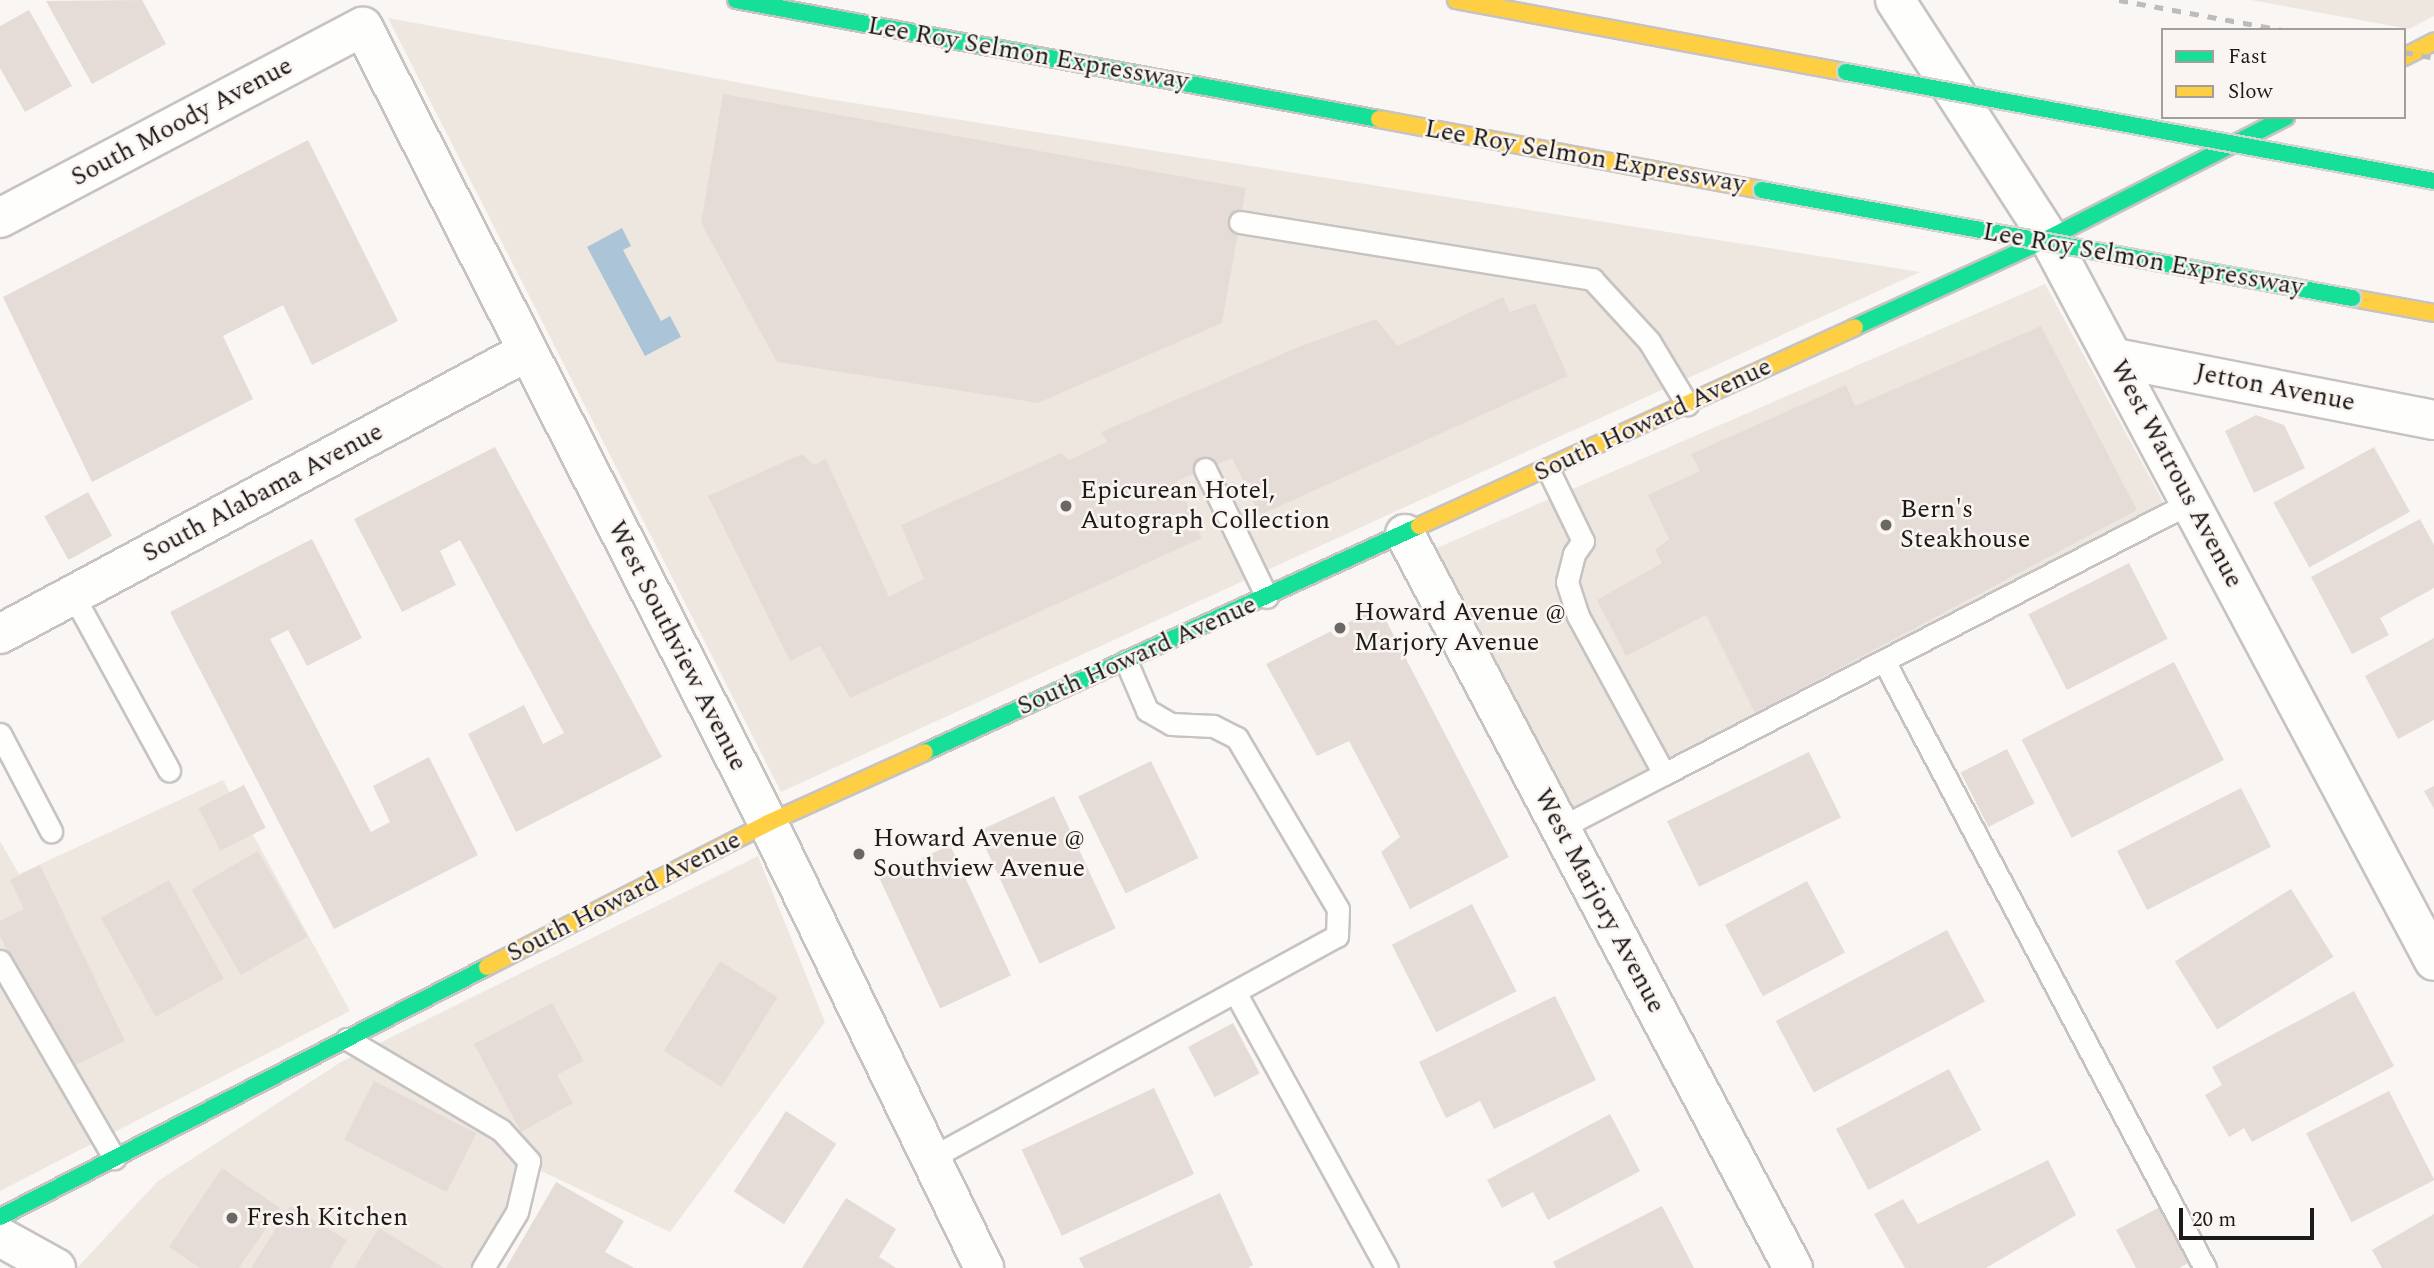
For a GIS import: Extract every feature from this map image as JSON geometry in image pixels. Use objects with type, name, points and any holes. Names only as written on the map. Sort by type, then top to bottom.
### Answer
[{"type":"main road","name":"Lee Roy Selmon Expressway","points":[[736,0],[2434,313]]},
{"type":"main road","points":[[1456,0],[2434,181]]},
{"type":"main road","points":[[2406,56],[2434,42]]},
{"type":"main road","name":"South Howard Avenue","points":[[0,1217],[768,823],[2049,238],[2282,119]]},
{"type":"street","name":"West Watrous Avenue","points":[[1895,0],[2049,238],[2434,961]]},
{"type":"street","name":"South Moody Avenue","points":[[0,218],[363,27]]},
{"type":"street","name":"West Southview Avenue","points":[[363,27],[526,352],[768,823],[984,1268]]},
{"type":"street","name":"South Alabama Avenue","points":[[0,634],[526,352]]},
{"type":"street","name":"Jetton Avenue","points":[[2115,358],[2434,420]]},
{"type":"street","name":"West Marjory Avenue","points":[[1405,534],[1793,1268]]},
{"type":"street","points":[[0,1237],[56,1268]]},
{"type":"lane","points":[[1240,222],[1592,279],[1649,341],[1688,404]]},
{"type":"lane","points":[[1205,469],[1267,597]]},
{"type":"lane","points":[[1548,469],[1583,541],[1574,554],[1567,583],[1578,616],[1664,774]]},
{"type":"lane","points":[[1560,828],[2191,502]]},
{"type":"lane","points":[[73,594],[169,770]]},
{"type":"lane","points":[[931,1158],[1337,936],[1338,909],[1237,738],[1213,726],[1171,724],[1147,710],[1126,660]]},
{"type":"lane","points":[[1884,661],[2205,1268]]},
{"type":"lane","points":[[0,734],[51,831]]},
{"type":"lane","points":[[0,961],[114,1158]]},
{"type":"lane","points":[[1236,992],[1387,1268]]},
{"type":"lane","points":[[347,1039],[500,1130],[529,1161],[517,1212],[483,1268]]},
{"type":"shaded area","points":[[2251,0],[2434,0],[2434,16],[2409,29]]},
{"type":"shaded area","points":[[388,18],[822,98],[1920,272],[781,792]]},
{"type":"shaded area","points":[[2045,284],[2166,507],[1572,813],[1432,550]]},
{"type":"shaded area","points":[[223,780],[350,1011],[0,1191],[0,841],[19,874]]},
{"type":"shaded area","points":[[758,856],[825,1022],[670,1232],[539,1170],[478,1268],[77,1268],[158,1181],[341,1062]]},
{"type":"water","points":[[622,228],[631,246],[623,250],[661,321],[670,316],[681,337],[645,356],[587,247]]},
{"type":"building","points":[[142,0],[166,44],[92,84],[46,1]]},
{"type":"building","points":[[29,10],[72,86],[25,112],[0,68],[0,26]]},
{"type":"building","points":[[723,94],[1246,188],[1222,323],[1038,403],[777,362],[701,223]]},
{"type":"building","points":[[308,140],[398,321],[312,365],[283,305],[223,336],[253,399],[92,482],[3,297]]},
{"type":"building","name":"Epicurean Hotel, Autograph Collection","points":[[1503,297],[1510,312],[1535,303],[1568,376],[1260,515],[1232,458],[1177,481],[1202,538],[850,698],[820,646],[790,661],[708,496],[802,454],[814,465],[826,459],[889,597],[924,579],[901,525],[1061,453],[1069,460],[1107,442],[1101,432],[1301,346],[1376,319],[1398,346]]},
{"type":"building","name":"Bern's Steakhouse","points":[[2041,326],[2137,510],[1755,713],[1706,615],[1626,656],[1597,600],[1662,563],[1655,550],[1669,539],[1648,495],[1700,471],[1691,454],[1846,385],[1855,406]]},
{"type":"building","points":[[2256,415],[2284,425],[2305,468],[2254,493],[2225,431]]},
{"type":"building","points":[[495,447],[662,757],[516,832],[468,734],[524,705],[543,744],[564,733],[460,540],[440,551],[456,585],[402,612],[354,519]]},
{"type":"building","points":[[2374,447],[2410,512],[2309,567],[2273,503]]},
{"type":"building","points":[[88,492],[112,536],[69,560],[44,516]]},
{"type":"building","points":[[2420,519],[2434,545],[2434,588],[2380,618],[2389,635],[2352,654],[2311,577]]},
{"type":"building","points":[[312,539],[362,638],[307,666],[288,630],[270,639],[371,832],[390,822],[373,786],[429,757],[478,855],[334,929],[170,612]]},
{"type":"building","points":[[2129,563],[2168,639],[2067,690],[2028,614]]},
{"type":"building","points":[[1379,607],[1509,857],[1410,909],[1381,852],[1400,837],[1349,741],[1317,756],[1266,664]]},
{"type":"building","points":[[2434,638],[2434,720],[2398,739],[2365,676]]},
{"type":"building","points":[[2174,662],[2224,760],[2072,838],[2022,740]]},
{"type":"building","points":[[2007,749],[2035,803],[1988,827],[1961,773]]},
{"type":"building","points":[[1809,752],[1841,818],[1699,887],[1667,821]]},
{"type":"building","points":[[1151,761],[1198,858],[1126,894],[1078,797]]},
{"type":"building","points":[[244,785],[266,828],[220,851],[199,808]]},
{"type":"building","points":[[2434,786],[2434,809],[2424,791]]},
{"type":"building","points":[[2241,788],[2271,847],[2147,910],[2117,851]]},
{"type":"building","points":[[1054,796],[1116,928],[1040,964],[978,831]]},
{"type":"building","points":[[950,845],[1011,976],[940,1008],[879,878]]},
{"type":"building","points":[[258,851],[308,937],[241,975],[191,890]]},
{"type":"building","points":[[40,865],[125,1041],[65,1070],[0,936],[0,921],[24,909],[10,880]]},
{"type":"building","points":[[169,880],[224,979],[156,1017],[101,918]]},
{"type":"building","points":[[1807,881],[1845,953],[1763,996],[1725,925]]},
{"type":"building","points":[[2291,889],[2333,957],[2217,1029],[2175,962]]},
{"type":"building","points":[[1472,904],[1516,991],[1436,1032],[1392,945]]},
{"type":"building","points":[[1947,930],[1985,1002],[1814,1093],[1776,1021]]},
{"type":"building","points":[[720,961],[778,997],[721,1087],[664,1051]]},
{"type":"building","points":[[2354,991],[2394,1066],[2252,1142],[2244,1128],[2229,1137],[2205,1095],[2222,1085],[2212,1067]]},
{"type":"building","points":[[1555,996],[1596,1080],[1494,1129],[1480,1101],[1446,1118],[1419,1062]]},
{"type":"building","points":[[552,1003],[584,1061],[557,1075],[573,1103],[521,1132],[474,1044]]},
{"type":"building","points":[[1233,1023],[1260,1073],[1215,1097],[1188,1047]]},
{"type":"building","points":[[1949,1069],[1981,1130],[1868,1190],[1836,1129]]},
{"type":"building","points":[[374,1081],[476,1133],[447,1192],[344,1140]]},
{"type":"building","points":[[1154,1088],[1194,1174],[1062,1236],[1022,1150]]},
{"type":"building","points":[[2389,1091],[2434,1180],[2352,1222],[2306,1133]]},
{"type":"building","points":[[786,1111],[836,1144],[784,1224],[734,1192]]},
{"type":"building","points":[[1610,1114],[1640,1171],[1548,1220],[1533,1192],[1502,1208],[1487,1180]]},
{"type":"building","points":[[2048,1160],[2076,1215],[1986,1268],[1905,1268],[1874,1214],[1903,1199],[1918,1224]]},
{"type":"building","points":[[222,1168],[280,1208],[239,1268],[200,1268],[169,1247]]},
{"type":"building","points":[[556,1182],[624,1221],[605,1252],[634,1268],[506,1268]]},
{"type":"building","points":[[1220,1193],[1253,1265],[1248,1268],[1084,1268],[1079,1258]]},
{"type":"building","points":[[846,1198],[896,1229],[879,1257],[896,1268],[802,1268]]},
{"type":"building","points":[[2164,1205],[2192,1261],[2179,1268],[2136,1268],[2116,1230]]},
{"type":"building","points":[[290,1206],[347,1240],[330,1268],[251,1268]]},
{"type":"building","points":[[1662,1206],[1694,1268],[1556,1268],[1553,1262]]},
{"type":"building","points":[[2434,1214],[2434,1268],[2382,1268],[2372,1250]]},
{"type":"building","points":[[379,1228],[444,1268],[354,1268]]},
{"type":"railway","points":[[2119,0],[2271,28]]},
{"type":"railway","points":[[2406,52],[2434,58]]},
{"type":"traffic: fast","points":[[736,0],[1379,119]]},
{"type":"traffic: fast","points":[[1846,72],[2434,181]]},
{"type":"traffic: fast","points":[[1855,327],[2049,238],[2282,119]]},
{"type":"traffic: fast","points":[[1762,190],[2352,298]]},
{"type":"traffic: fast","points":[[925,752],[1419,526]]},
{"type":"traffic: fast","points":[[0,1217],[487,967]]},
{"type":"traffic: slow","points":[[1456,0],[1846,72]]},
{"type":"traffic: slow","points":[[2406,56],[2434,42]]},
{"type":"traffic: slow","points":[[1379,119],[1762,190]]},
{"type":"traffic: slow","points":[[2352,298],[2434,313]]},
{"type":"traffic: slow","points":[[1419,526],[1855,327]]},
{"type":"traffic: slow","points":[[487,967],[768,823],[925,752]]},
{"type":"place","name":"Epicurean Hotel, Autograph Collection","points":[[1066,506]]},
{"type":"place","name":"Bern's Steakhouse","points":[[1886,525]]},
{"type":"place","name":"Howard Avenue @ Marjory Avenue","points":[[1340,628]]},
{"type":"place","name":"Howard Avenue @ Southview Avenue","points":[[859,854]]},
{"type":"place","name":"Fresh Kitchen","points":[[232,1218]]}]
